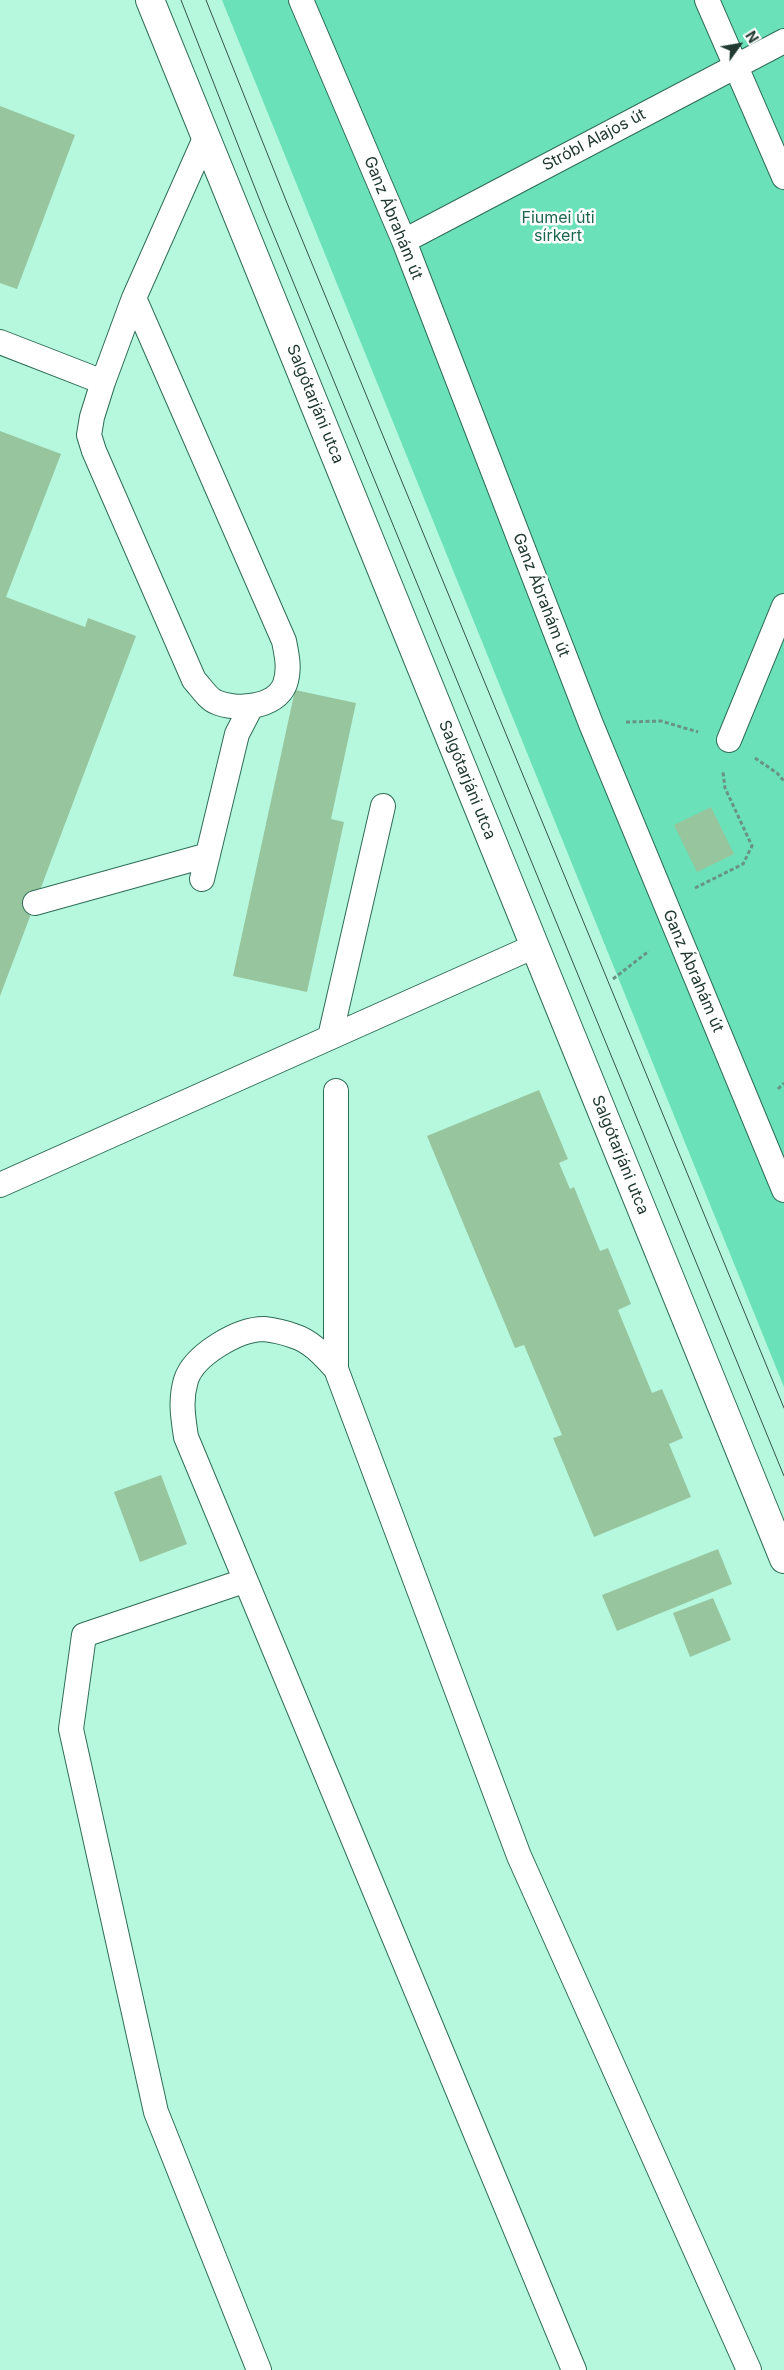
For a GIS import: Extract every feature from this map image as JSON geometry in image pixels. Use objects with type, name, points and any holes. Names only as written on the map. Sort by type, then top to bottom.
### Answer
[{"type":"street","name":"Salgótarjáni utca","points":[[150,0],[784,1559]]},
{"type":"lane","name":"Ganz Ábrahám út","points":[[301,0],[404,241],[591,724],[672,924],[753,1111],[784,1190]]},
{"type":"lane","points":[[707,0],[784,177]]},
{"type":"lane","name":"Stróbl Alajos út","points":[[404,241],[735,65],[784,41]]},
{"type":"lane","points":[[134,298],[284,641],[289,662],[284,686],[269,701],[251,707],[238,707],[214,702],[194,680],[94,451],[89,435],[92,417],[103,382],[134,298],[206,136]]},
{"type":"lane","points":[[0,342],[103,382]]},
{"type":"lane","points":[[729,740],[784,606]]},
{"type":"lane","points":[[202,879],[237,734],[251,707]]},
{"type":"lane","points":[[330,1037],[383,806]]},
{"type":"lane","points":[[35,903],[208,854]]},
{"type":"lane","points":[[0,1185],[535,946]]},
{"type":"lane","points":[[336,1091],[336,1369],[519,1856],[749,2370]]},
{"type":"lane","points":[[336,1369],[318,1350],[295,1336],[263,1329],[229,1339],[205,1354],[187,1378],[181,1407],[186,1437],[574,2370]]},
{"type":"lane","points":[[244,1580],[84,1635],[71,1729],[156,2112],[259,2370]]},
{"type":"path","points":[[591,724],[661,721],[729,740],[777,772],[784,781]]},
{"type":"path","points":[[613,979],[650,951],[672,924],[691,891],[743,864],[752,846],[725,788],[721,759],[729,740]]},
{"type":"green space","name":"Fiumei úti sírkert","points":[[222,0],[784,0],[784,1387]]},
{"type":"building","points":[[0,106],[75,135],[17,289],[0,283]]},
{"type":"building","points":[[0,431],[61,454],[6,597],[85,627],[88,618],[136,636],[0,996]]},
{"type":"building","points":[[295,690],[356,703],[331,819],[344,822],[307,992],[233,976]]},
{"type":"building","points":[[711,807],[734,854],[697,872],[674,825]]},
{"type":"building","points":[[539,1090],[568,1159],[559,1163],[570,1189],[574,1187],[600,1251],[608,1248],[631,1304],[618,1310],[652,1393],[662,1389],[683,1438],[669,1444],[691,1497],[594,1537],[553,1438],[562,1435],[524,1345],[515,1348],[427,1136]]},
{"type":"building","points":[[161,1475],[187,1544],[140,1562],[114,1492]]},
{"type":"building","points":[[718,1549],[732,1584],[617,1631],[602,1595]]},
{"type":"building","points":[[713,1598],[731,1640],[690,1657],[673,1613]]},
{"type":"tram line","points":[[181,0],[264,211],[784,1476]]},
{"type":"tram line","points":[[206,0],[287,203],[784,1408]]}]
